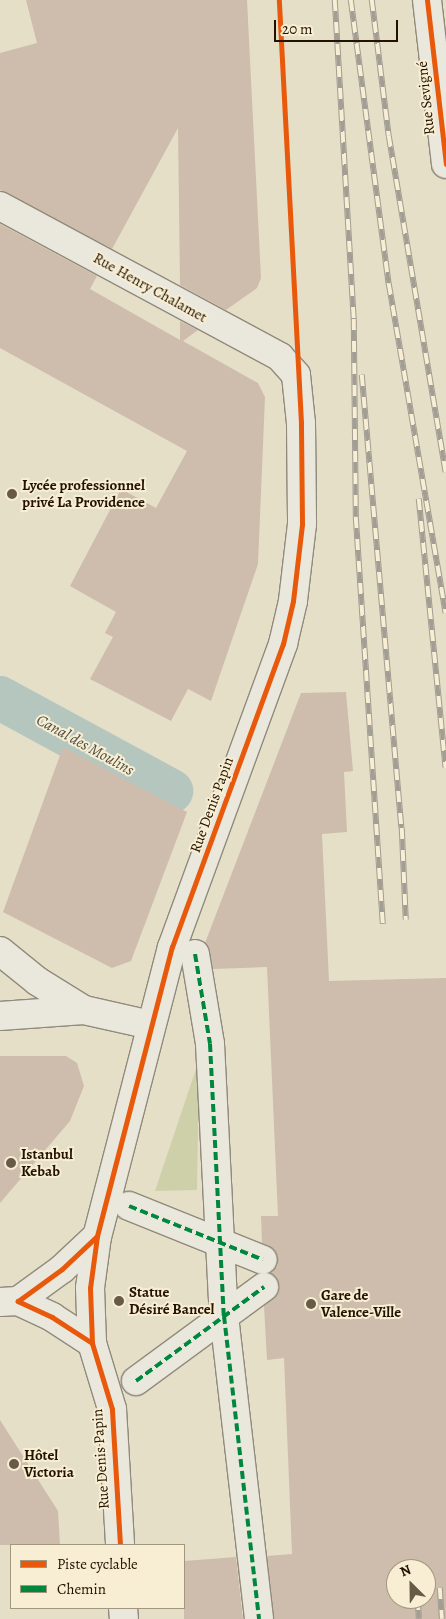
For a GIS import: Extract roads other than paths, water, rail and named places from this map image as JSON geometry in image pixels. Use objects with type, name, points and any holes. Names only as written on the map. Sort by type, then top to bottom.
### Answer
[{"type":"street","name":"Rue Sevigné","points":[[428,0],[446,164]]},
{"type":"street","name":"Rue Henry Chalamet","points":[[0,206],[280,357],[296,375]]},
{"type":"street","name":"Rue Denis Papin","points":[[120,1544],[112,1409],[92,1343],[90,1288],[97,1236],[172,947],[266,696],[293,601],[302,524],[301,423],[296,375]]},
{"type":"street","points":[[0,951],[37,981],[84,1010]]},
{"type":"street","points":[[195,954],[210,1044],[224,1316],[259,1619]]},
{"type":"street","points":[[0,1016],[84,1010],[151,1025]]},
{"type":"street","points":[[129,1206],[263,1260]]},
{"type":"street","points":[[9,1302],[62,1269],[97,1236]]},
{"type":"street","points":[[136,1381],[264,1287]]},
{"type":"street","points":[[9,1302],[52,1317],[92,1343]]},
{"type":"waterway","name":"Canal des Moulins","points":[[0,698],[171,791]]},
{"type":"railway","points":[[335,0],[354,319],[356,517],[383,924]]},
{"type":"railway","points":[[351,0],[389,284],[446,613]]},
{"type":"railway","points":[[372,0],[389,136],[446,472]]},
{"type":"railway","points":[[362,375],[402,828],[406,920]]},
{"type":"railway","points":[[419,499],[446,768]]},
{"type":"railway","points":[[440,1588],[442,1619]]},
{"type":"railway","points":[[418,1609],[419,1619]]},
{"type":"place","name":"Lycée professionnel privé La Providence","points":[[12,494]]},
{"type":"place","name":"Istanbul Kebab","points":[[11,1163]]},
{"type":"place","name":"Statue Désiré Bancel","points":[[119,1301]]},
{"type":"place","name":"Gare de Valence-Ville","points":[[311,1304]]},
{"type":"place","name":"Hôtel Victoria","points":[[14,1464]]}]
